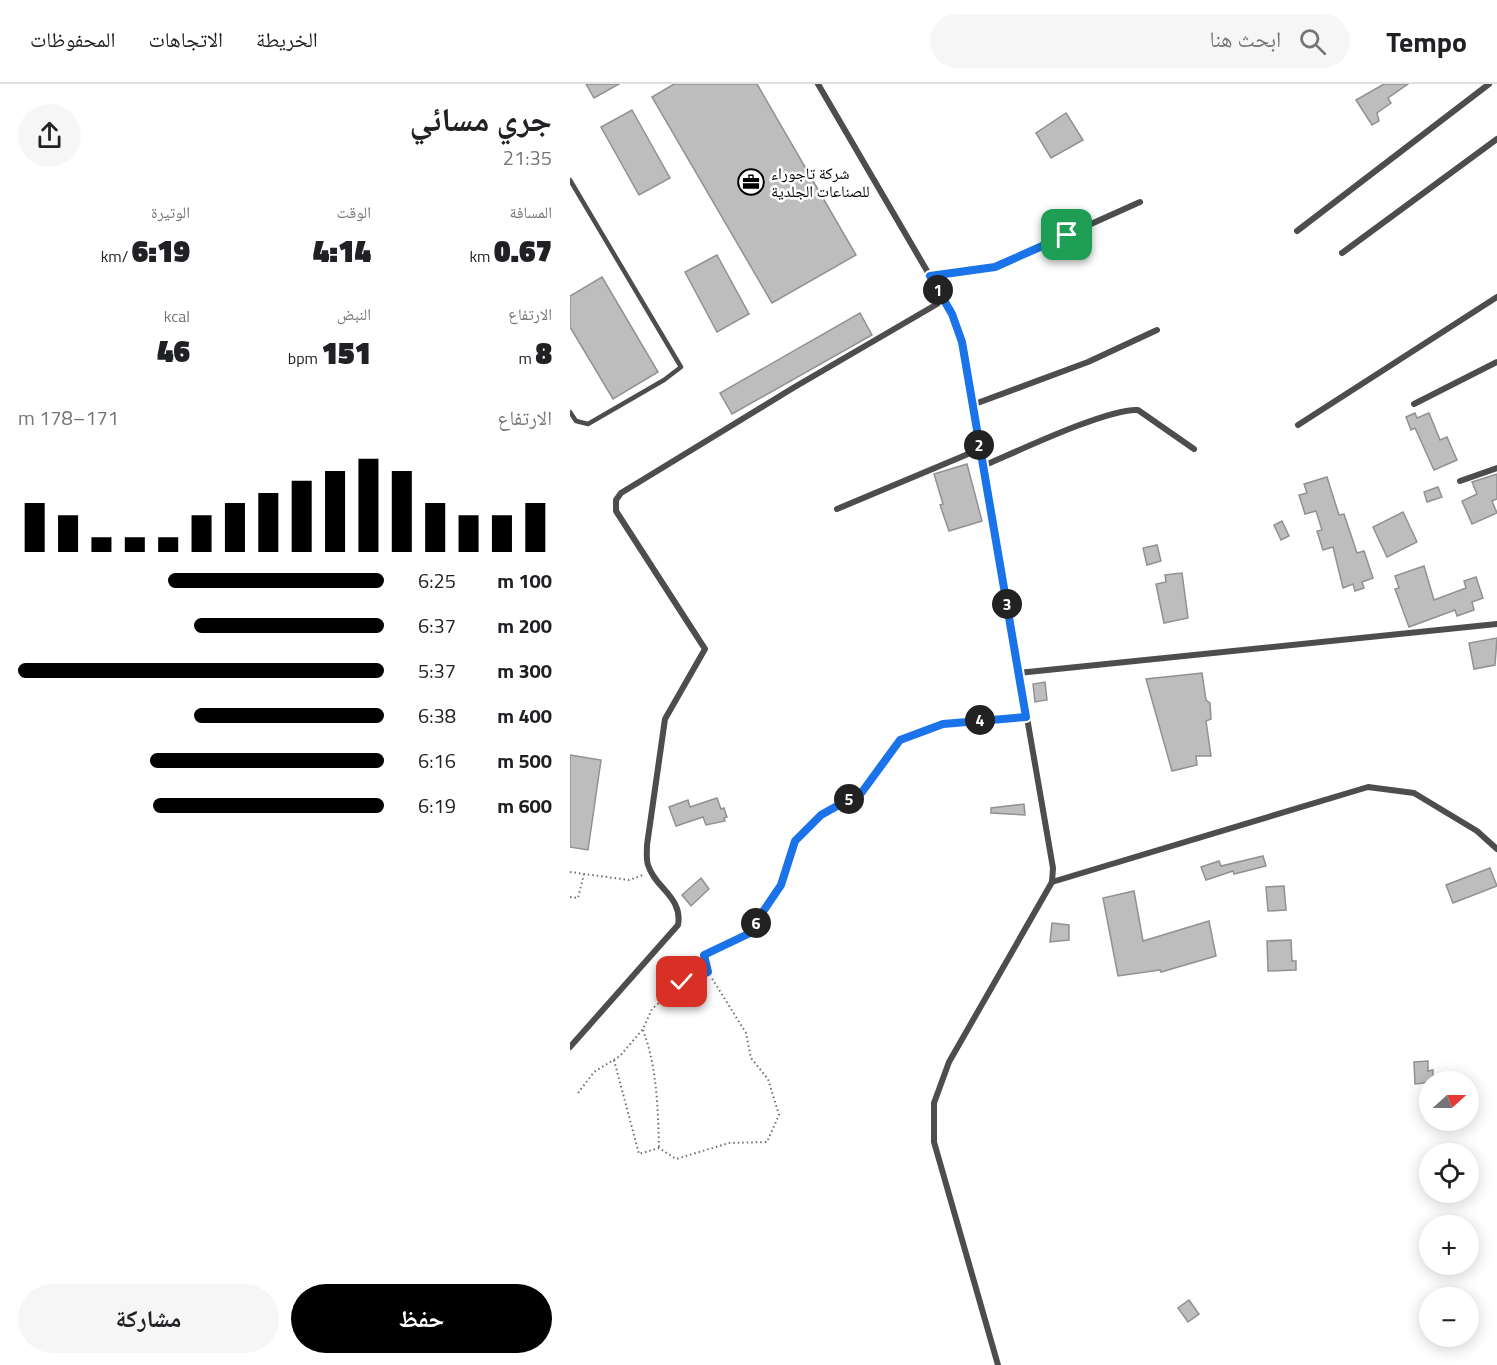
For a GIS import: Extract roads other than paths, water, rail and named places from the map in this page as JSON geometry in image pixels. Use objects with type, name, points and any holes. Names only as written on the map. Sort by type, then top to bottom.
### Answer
[{"type":"street","points":[[818,84],[944,300],[962,342],[1053,868],[1052,882],[949,1062],[934,1103],[934,1142],[998,1365]]},
{"type":"street","points":[[1297,231],[1490,84]]},
{"type":"street","points":[[1342,253],[1497,139]]},
{"type":"street","points":[[930,276],[995,267],[1140,202]]},
{"type":"street","points":[[1298,425],[1497,297]]},
{"type":"street","points":[[570,1047],[678,925],[680,916],[676,903],[647,864],[647,845],[665,719],[705,649],[616,511],[616,500],[631,486],[792,388],[944,300]]},
{"type":"street","points":[[972,405],[1088,362],[1157,330]]},
{"type":"street","points":[[1414,404],[1497,362]]},
{"type":"street","points":[[983,466],[1084,424],[1130,410],[1138,410],[1194,449]]},
{"type":"street","points":[[837,509],[980,449]]},
{"type":"street","points":[[1460,481],[1497,468]]},
{"type":"street","points":[[1018,673],[1497,624]]},
{"type":"street","points":[[1052,882],[1368,787],[1414,793],[1477,831],[1497,849]]},
{"type":"lane","points":[[570,180],[681,367],[664,380],[588,424],[576,421],[570,412]]},
{"type":"place","name":"شركة تاجوراء للصناعات الجلدية","points":[[751,182]]}]
